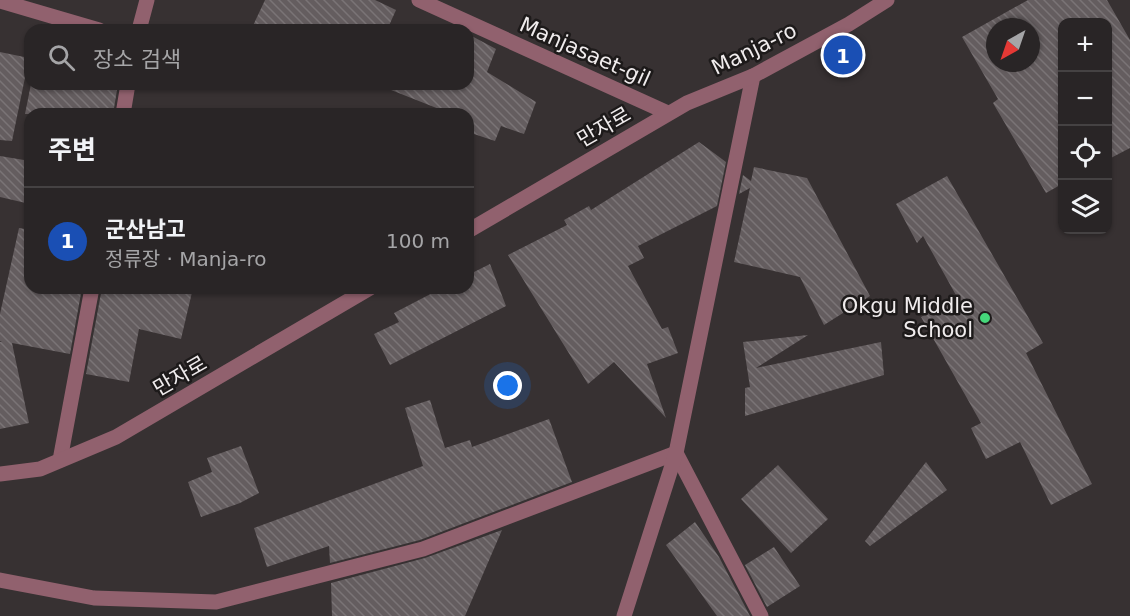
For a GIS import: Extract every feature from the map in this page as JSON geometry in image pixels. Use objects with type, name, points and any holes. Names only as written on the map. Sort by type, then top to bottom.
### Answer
[{"type":"street","points":[[141,24],[147,0]]},
{"type":"street","name":"Manjasaet-gil","points":[[419,0],[472,24]]},
{"type":"street","name":"Manja-ro","points":[[668,113],[753,76],[849,24],[886,0]]},
{"type":"street","points":[[0,1],[79,24]]},
{"type":"street","name":"Manjasaet-gil","points":[[474,25],[668,113]]},
{"type":"street","points":[[624,616],[676,453],[753,76]]},
{"type":"street","points":[[124,108],[127,90]]},
{"type":"street","name":"만자로","points":[[474,227],[668,113]]},
{"type":"street","points":[[60,460],[91,294]]},
{"type":"street","name":"만자로","points":[[0,474],[40,469],[116,437],[360,294]]},
{"type":"street","points":[[0,579],[94,598],[216,602],[423,549],[676,453]]},
{"type":"street","points":[[676,453],[761,616]]},
{"type":"building","points":[[265,0],[375,0],[396,10],[390,24],[254,24]]},
{"type":"building","points":[[1028,0],[1107,0],[1130,40],[1130,148],[1112,157],[1112,18],[1058,18],[1058,186],[1046,193],[993,103],[998,99],[962,37],[986,24],[986,72],[1040,72],[1040,18],[996,18]]},
{"type":"building","points":[[474,37],[496,49],[487,72],[536,102],[524,134],[501,126],[495,141],[474,134],[474,108],[436,108],[391,90],[474,90]]},
{"type":"building","points":[[0,52],[24,57],[24,82],[12,141],[0,140]]},
{"type":"building","points":[[30,90],[117,90],[114,108],[26,108]]},
{"type":"building","points":[[699,142],[726,162],[717,206],[638,246],[644,258],[628,266],[662,329],[668,327],[678,353],[647,364],[666,418],[614,362],[588,384],[508,255],[567,225],[564,220],[589,206],[591,210]]},
{"type":"building","points":[[0,156],[24,160],[24,203],[0,197]]},
{"type":"building","points":[[754,167],[807,178],[870,296],[824,325],[800,277],[734,262],[750,188],[739,194],[743,175],[751,181]]},
{"type":"building","points":[[947,176],[1043,343],[1026,353],[1092,484],[1051,505],[1020,442],[986,459],[971,428],[981,423],[921,317],[957,297],[923,236],[917,243],[896,204]]},
{"type":"building","points":[[19,228],[24,229],[24,294],[81,294],[70,354],[12,343],[29,423],[0,429],[0,342],[2,342],[0,341],[0,314]]},
{"type":"building","points":[[490,264],[506,306],[390,365],[374,334],[399,322],[394,313],[430,294],[474,294],[474,272]]},
{"type":"building","points":[[101,294],[192,294],[181,339],[139,329],[129,382],[86,374]]},
{"type":"building","points":[[808,335],[756,368],[881,342],[884,375],[745,416],[745,388],[750,387],[743,342]]},
{"type":"building","points":[[430,400],[445,448],[470,440],[472,447],[549,419],[572,482],[420,540],[330,563],[329,546],[267,567],[254,528],[423,466],[405,408]]},
{"type":"building","points":[[241,446],[259,493],[240,503],[201,517],[188,482],[212,472],[207,458]]},
{"type":"building","points":[[926,462],[947,490],[870,546],[865,541]]},
{"type":"building","points":[[778,465],[828,519],[791,553],[741,499]]},
{"type":"building","points":[[695,522],[719,557],[750,616],[717,616],[666,545]]},
{"type":"building","points":[[502,530],[465,616],[332,616],[331,583],[425,558]]},
{"type":"building","points":[[774,547],[800,586],[767,607],[745,565]]},
{"type":"place","name":"군산남고","points":[[843,55]]},
{"type":"place","name":"Okgu Middle School","points":[[985,318]]}]
